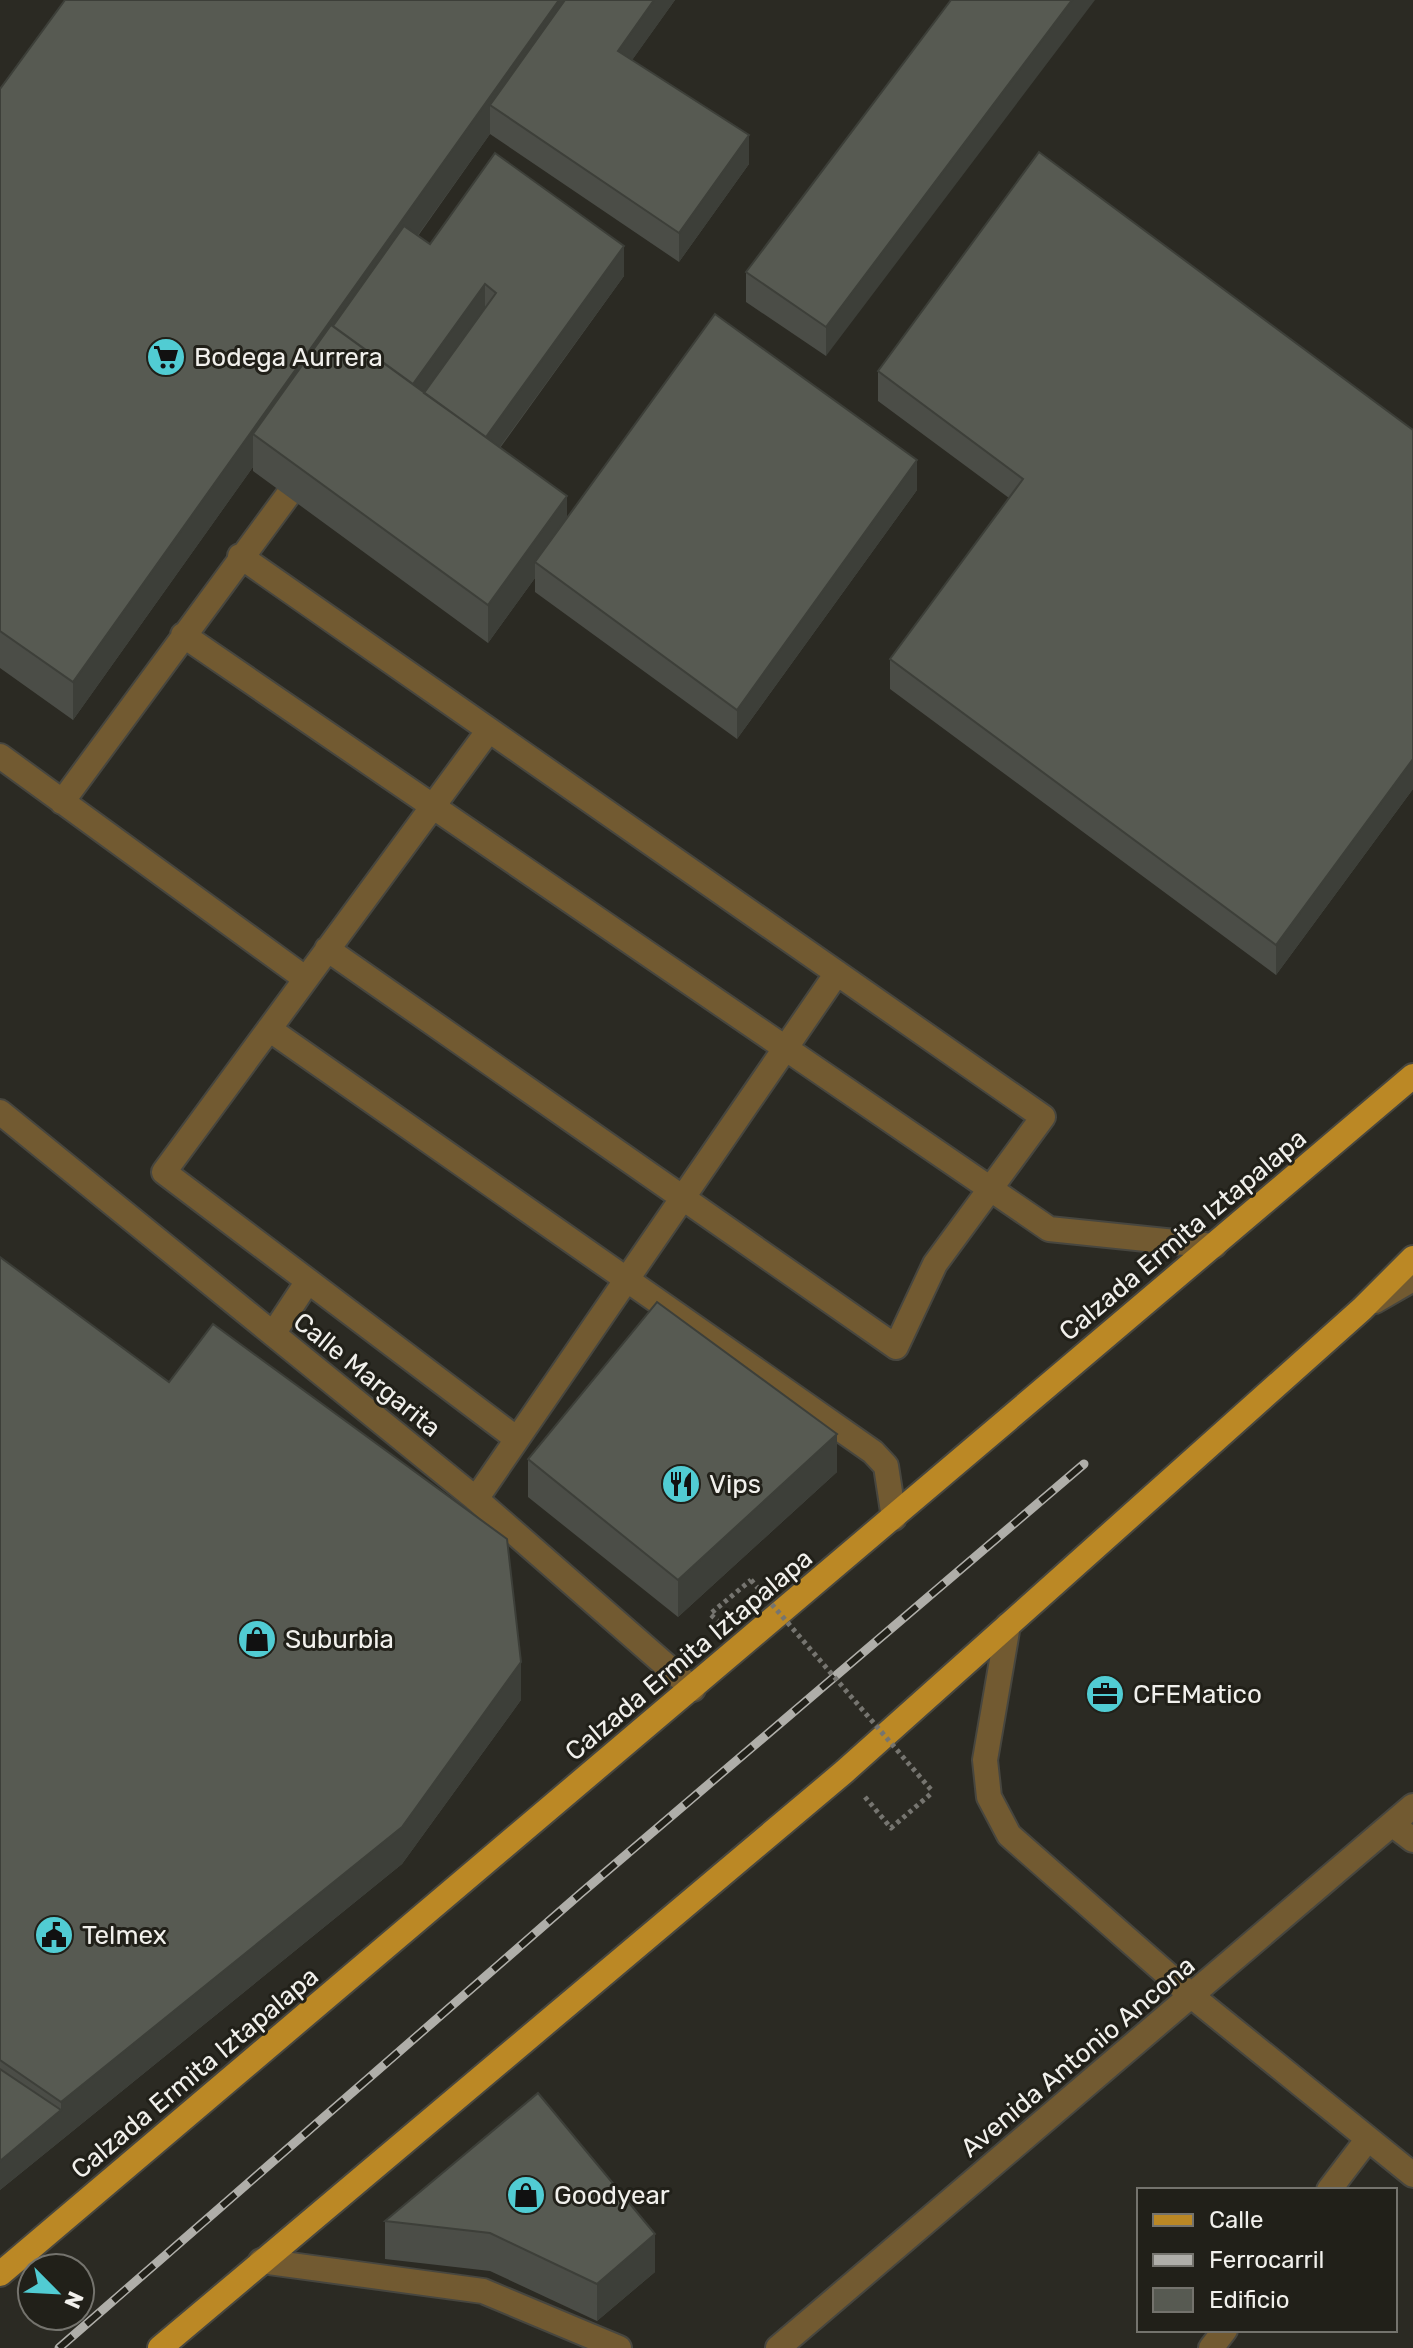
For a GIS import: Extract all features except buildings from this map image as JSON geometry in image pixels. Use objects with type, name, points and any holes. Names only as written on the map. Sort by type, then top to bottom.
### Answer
[{"type":"main road","name":"Calzada Ermita Iztapalapa","points":[[0,2274],[1413,1076]]},
{"type":"main road","points":[[160,2348],[844,1772],[1362,1309],[1413,1258]]},
{"type":"street","points":[[62,802],[240,556],[319,453]]},
{"type":"street","points":[[290,491],[314,509]]},
{"type":"street","points":[[240,556],[1043,1117],[935,1264],[896,1347],[327,949]]},
{"type":"street","points":[[183,635],[1049,1229],[1214,1246]]},
{"type":"street","points":[[489,730],[164,1172],[517,1439]]},
{"type":"street","points":[[0,756],[306,979]]},
{"type":"street","points":[[476,1499],[837,973]]},
{"type":"street","points":[[269,1029],[873,1452],[886,1466],[894,1518]]},
{"type":"street","name":"Calle Margarita","points":[[0,1112],[476,1499],[693,1689]]},
{"type":"street","points":[[1362,1309],[1413,1279]]},
{"type":"street","points":[[273,1334],[308,1281]]},
{"type":"street","points":[[1008,1625],[985,1760],[989,1797],[1009,1835],[1193,1997],[1413,2175]]},
{"type":"street","name":"Avenida Antonio Ancona","points":[[778,2348],[1193,1997],[1413,1806]]},
{"type":"street","points":[[1392,1824],[1413,1840]]},
{"type":"street","points":[[1331,2188],[1367,2140]]},
{"type":"street","points":[[261,2261],[483,2291],[619,2348]]},
{"type":"street","points":[[1211,2348],[1223,2332]]},
{"type":"path","points":[[710,1614],[751,1580],[933,1792],[891,1828]]},
{"type":"railway","points":[[59,2348],[580,1894],[1084,1464]]},
{"type":"place","name":"Bodega Aurrera","points":[[166,357]]},
{"type":"place","name":"Vips","points":[[681,1484]]},
{"type":"place","name":"Suburbia","points":[[257,1639]]},
{"type":"place","name":"CFEMatico","points":[[1105,1694]]},
{"type":"place","name":"Telmex","points":[[54,1935]]},
{"type":"place","name":"Goodyear","points":[[526,2195]]}]
